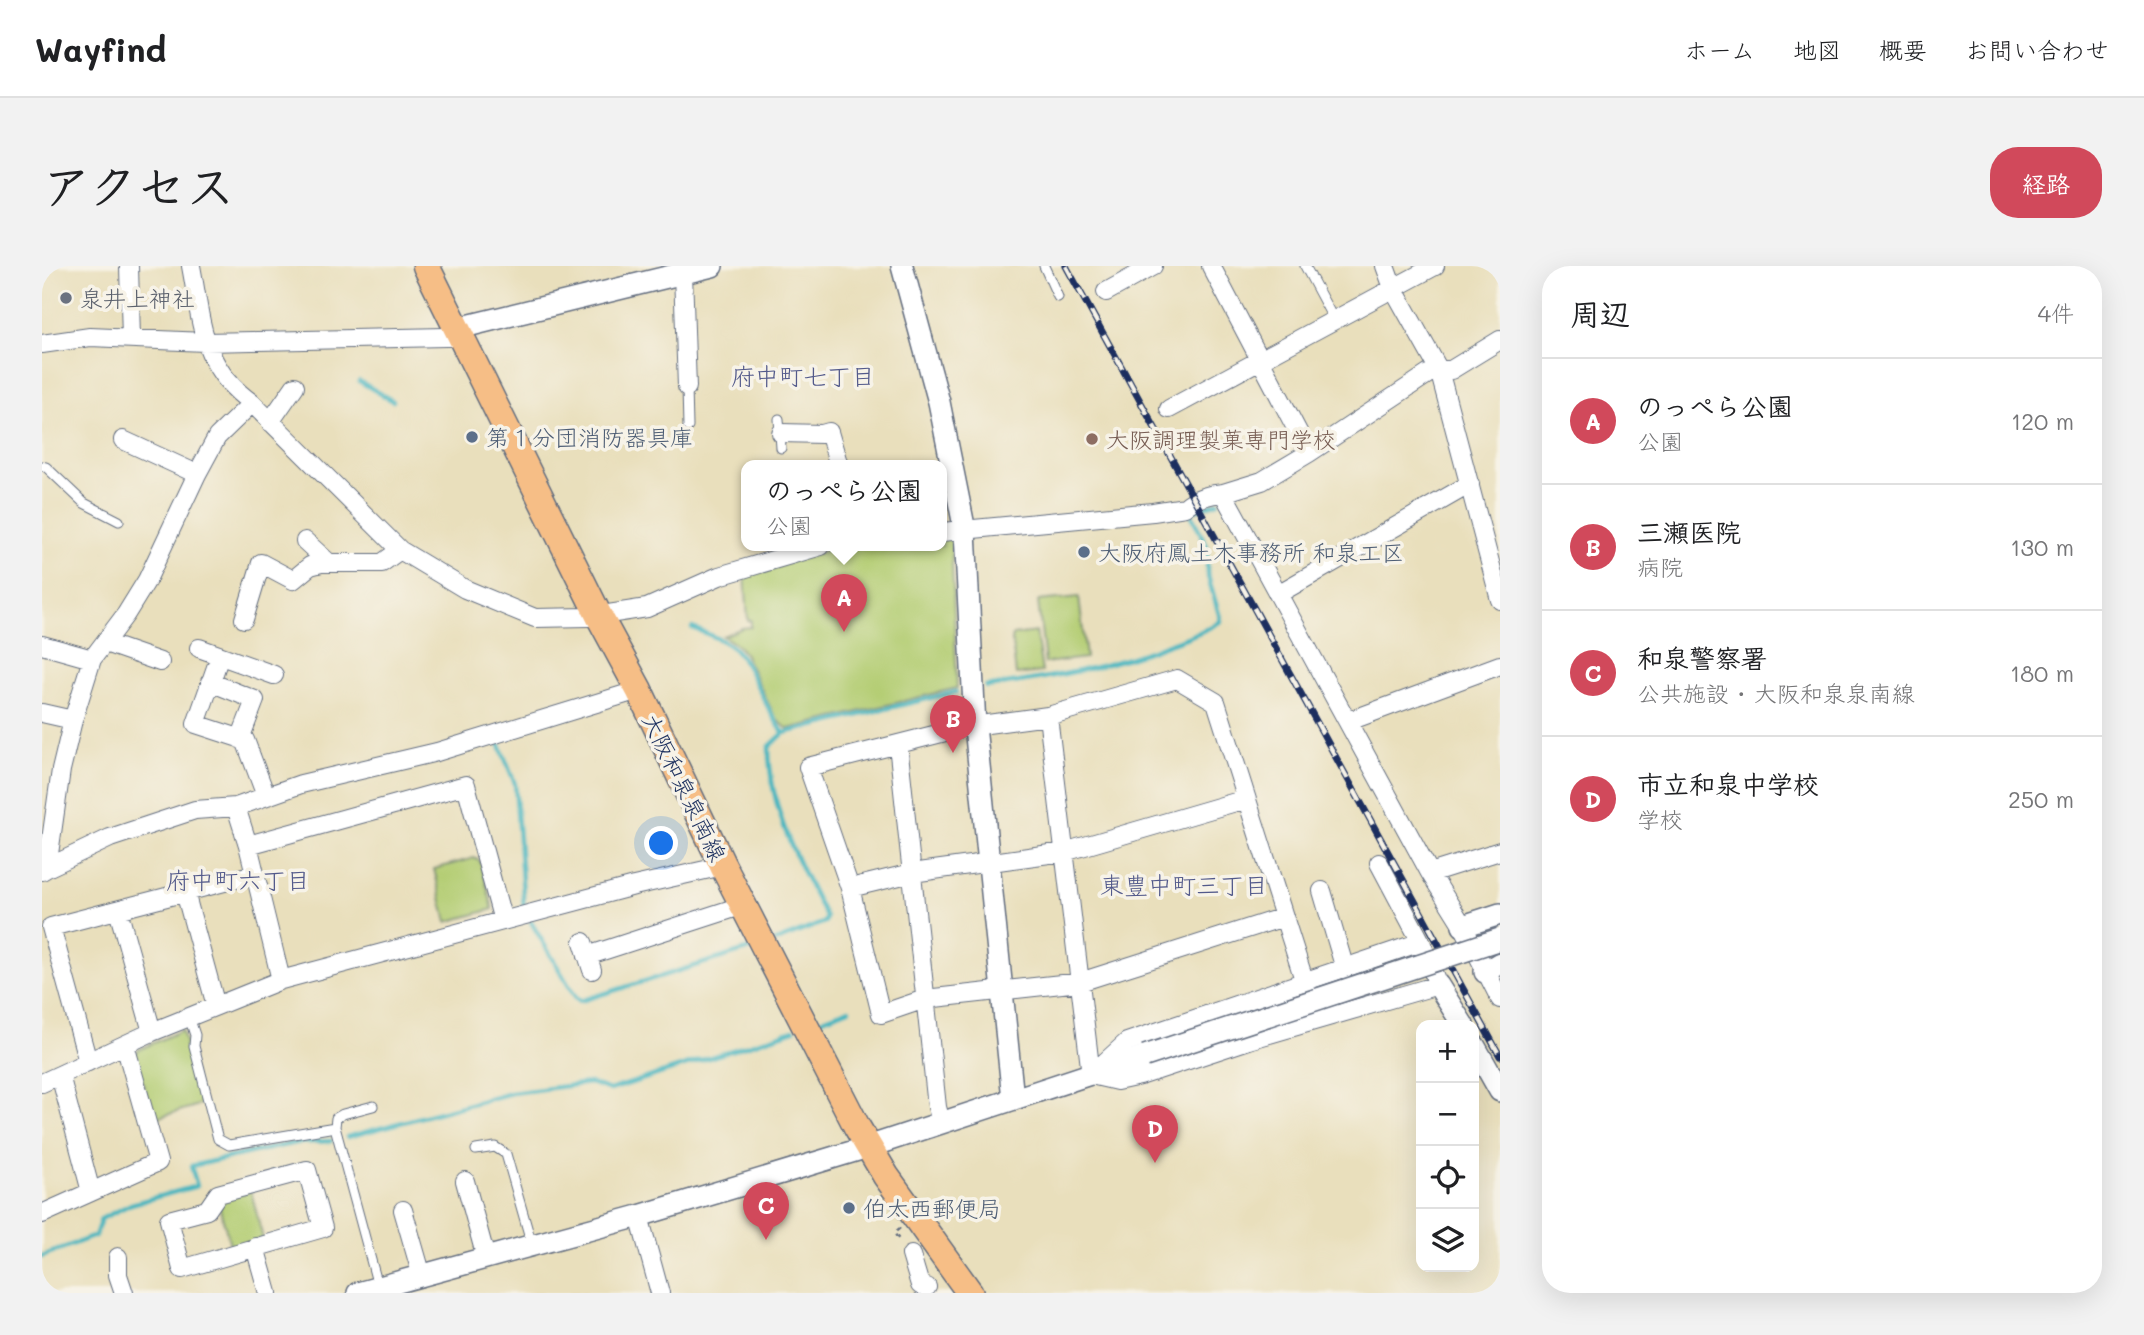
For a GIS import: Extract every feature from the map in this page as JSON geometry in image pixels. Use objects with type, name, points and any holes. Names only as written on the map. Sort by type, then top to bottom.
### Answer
[{"type":"main road","name":"大阪和泉泉南線","points":[[426,266],[599,616],[639,690],[723,866],[868,1146],[951,1270],[970,1293]]},
{"type":"street","points":[[130,266],[131,339]]},
{"type":"street","points":[[191,266],[205,342],[214,363],[233,390],[252,403],[401,550],[465,589],[536,618],[599,616],[647,608],[719,576],[804,551]]},
{"type":"street","points":[[42,344],[90,337],[205,342],[455,337],[458,331],[465,327],[712,266]]},
{"type":"street","points":[[902,266],[939,402],[965,531],[975,726],[1013,1099]]},
{"type":"street","points":[[1106,292],[1132,271],[1153,266]]},
{"type":"street","points":[[1210,266],[1309,453]]},
{"type":"street","points":[[1384,266],[1393,288],[1439,370],[1500,600]]},
{"type":"street","points":[[1169,410],[1435,266]]},
{"type":"street","points":[[683,273],[694,366],[687,387]]},
{"type":"street","points":[[947,531],[1164,511],[1185,507],[1213,494],[1223,494],[1262,481],[1428,374],[1451,370],[1500,340]]},
{"type":"street","points":[[271,422],[295,386]]},
{"type":"street","points":[[45,870],[61,770],[92,659],[148,580],[217,437],[252,403]]},
{"type":"street","points":[[780,433],[829,432],[837,460]]},
{"type":"street","points":[[124,440],[197,474]]},
{"type":"street","points":[[1278,594],[1470,485]]},
{"type":"street","points":[[1223,494],[1430,873],[1492,967],[1500,999]]},
{"type":"street","points":[[304,541],[329,563]]},
{"type":"street","points":[[244,620],[261,563],[293,580],[310,566],[329,563],[382,563],[401,550]]},
{"type":"street","points":[[106,641],[159,662]]},
{"type":"street","points":[[42,645],[92,659]]},
{"type":"street","points":[[199,648],[274,675]]},
{"type":"street","points":[[220,656],[196,724],[244,740],[266,796]]},
{"type":"street","points":[[1349,721],[1500,665]]},
{"type":"street","points":[[1284,918],[1080,982],[925,999],[881,1014],[850,888],[808,768],[975,726],[1048,716],[1177,679],[1216,702],[1305,983]]},
{"type":"street","points":[[210,682],[255,700],[240,739]]},
{"type":"street","points":[[45,870],[110,838],[195,810],[236,807],[301,784],[437,752],[639,690]]},
{"type":"street","points":[[42,713],[73,720]]},
{"type":"street","points":[[1048,716],[1091,1075]]},
{"type":"street","points":[[898,744],[937,1107],[941,1122]]},
{"type":"street","points":[[248,845],[466,785],[503,922]]},
{"type":"street","points":[[850,888],[912,873],[1064,852],[1247,799]]},
{"type":"street","points":[[236,807],[281,980]]},
{"type":"street","points":[[1430,873],[1500,851]]},
{"type":"street","points":[[42,1083],[152,1032],[281,980],[634,886],[723,866]]},
{"type":"street","points":[[88,1062],[51,927],[255,874]]},
{"type":"street","points":[[1380,875],[1421,942],[1438,985],[1460,1020]]},
{"type":"street","points":[[1322,891],[1345,969]]},
{"type":"street","points":[[185,892],[216,1006]]},
{"type":"street","points":[[587,956],[744,905]]},
{"type":"street","points":[[118,910],[152,1032]]},
{"type":"street","points":[[1463,926],[1500,915]]},
{"type":"street","points":[[368,1290],[639,1216],[868,1146],[1500,939]]},
{"type":"street","points":[[1091,1075],[1127,1042],[1421,942]]},
{"type":"street","points":[[1091,1075],[1117,1081],[1140,1076],[1252,1039],[1438,985]]},
{"type":"street","points":[[42,1213],[158,1162],[125,1045]]},
{"type":"street","points":[[1479,1054],[1500,1091]]},
{"type":"street","points":[[60,1075],[91,1192]]},
{"type":"street","points":[[307,1170],[323,1228],[255,1247],[182,1269],[169,1220],[207,1210],[218,1194],[307,1170]]},
{"type":"street","points":[[465,1181],[486,1258]]},
{"type":"street","points":[[403,1210],[422,1276]]},
{"type":"street","points":[[639,1216],[660,1293]]},
{"type":"street","points":[[255,1247],[268,1293]]},
{"type":"street","points":[[911,1255],[920,1285],[926,1290],[951,1270]]},
{"type":"street","points":[[118,1257],[118,1275],[124,1293]]},
{"type":"lane","points":[[1044,266],[1058,297]]},
{"type":"lane","points":[[1305,266],[1334,320]]},
{"type":"lane","points":[[687,387],[688,427]]},
{"type":"lane","points":[[42,466],[84,503],[119,521]]},
{"type":"lane","points":[[189,1017],[218,1139],[229,1145],[335,1127]]},
{"type":"lane","points":[[368,1290],[335,1127],[336,1118],[343,1114],[373,1106]]},
{"type":"lane","points":[[476,1150],[495,1147],[506,1154],[532,1245]]},
{"type":"path","points":[[904,1225],[894,1233],[911,1255]]},
{"type":"green space","points":[[947,536],[951,536],[957,688],[788,729],[776,719],[744,653],[723,636],[751,627],[751,620],[748,621],[745,574],[825,551],[947,551]]},
{"type":"green space","points":[[1079,597],[1086,658],[1045,663],[1038,601]]},
{"type":"green space","points":[[1036,632],[1042,672],[1016,675],[1013,635]]},
{"type":"green space","points":[[474,858],[480,861],[493,909],[447,922],[434,869]]},
{"type":"green space","points":[[182,1030],[202,1104],[153,1119],[135,1055],[138,1050]]},
{"type":"green space","points":[[251,1191],[263,1239],[231,1248],[219,1205],[223,1199]]},
{"type":"waterway","points":[[359,381],[393,401]]},
{"type":"waterway","points":[[986,687],[1057,675],[1126,659],[1191,636],[1221,621],[1207,573],[1207,546],[1190,512],[1218,502]]},
{"type":"waterway","points":[[692,628],[723,641],[739,654],[784,733]]},
{"type":"waterway","points":[[776,941],[825,922],[826,917],[787,835],[774,792],[769,747],[784,733],[956,692]]},
{"type":"waterway","points":[[493,742],[499,743],[515,784],[524,908]]},
{"type":"waterway","points":[[531,922],[580,1001],[750,949]]},
{"type":"waterway","points":[[815,1022],[849,1009]]},
{"type":"waterway","points":[[347,1137],[511,1093],[590,1083],[610,1090],[794,1030]]},
{"type":"waterway","points":[[42,1256],[95,1236],[101,1219],[131,1204],[197,1186],[191,1166],[295,1143],[331,1141]]},
{"type":"railway","points":[[1066,266],[1500,1056]]},
{"type":"place","name":"泉井上神社","points":[[66,298]]},
{"type":"place","name":"第１分団消防器具庫","points":[[472,437]]},
{"type":"place","name":"大阪調理製菓専門学校","points":[[1092,439]]},
{"type":"place","name":"大阪府鳳土木事務所 和泉工区","points":[[1084,552]]},
{"type":"place","name":"のっぺら公園","points":[[844,632]]},
{"type":"place","name":"三瀬医院","points":[[953,753]]},
{"type":"place","name":"市立和泉中学校","points":[[1155,1163]]},
{"type":"place","name":"伯太西郵便局","points":[[849,1208]]},
{"type":"place","name":"和泉警察署","points":[[766,1240]]},
{"type":"district","name":"府中町七丁目","points":[[803,375]]},
{"type":"district","name":"府中町六丁目","points":[[238,879]]},
{"type":"district","name":"東豊中町三丁目","points":[[1184,884]]}]
